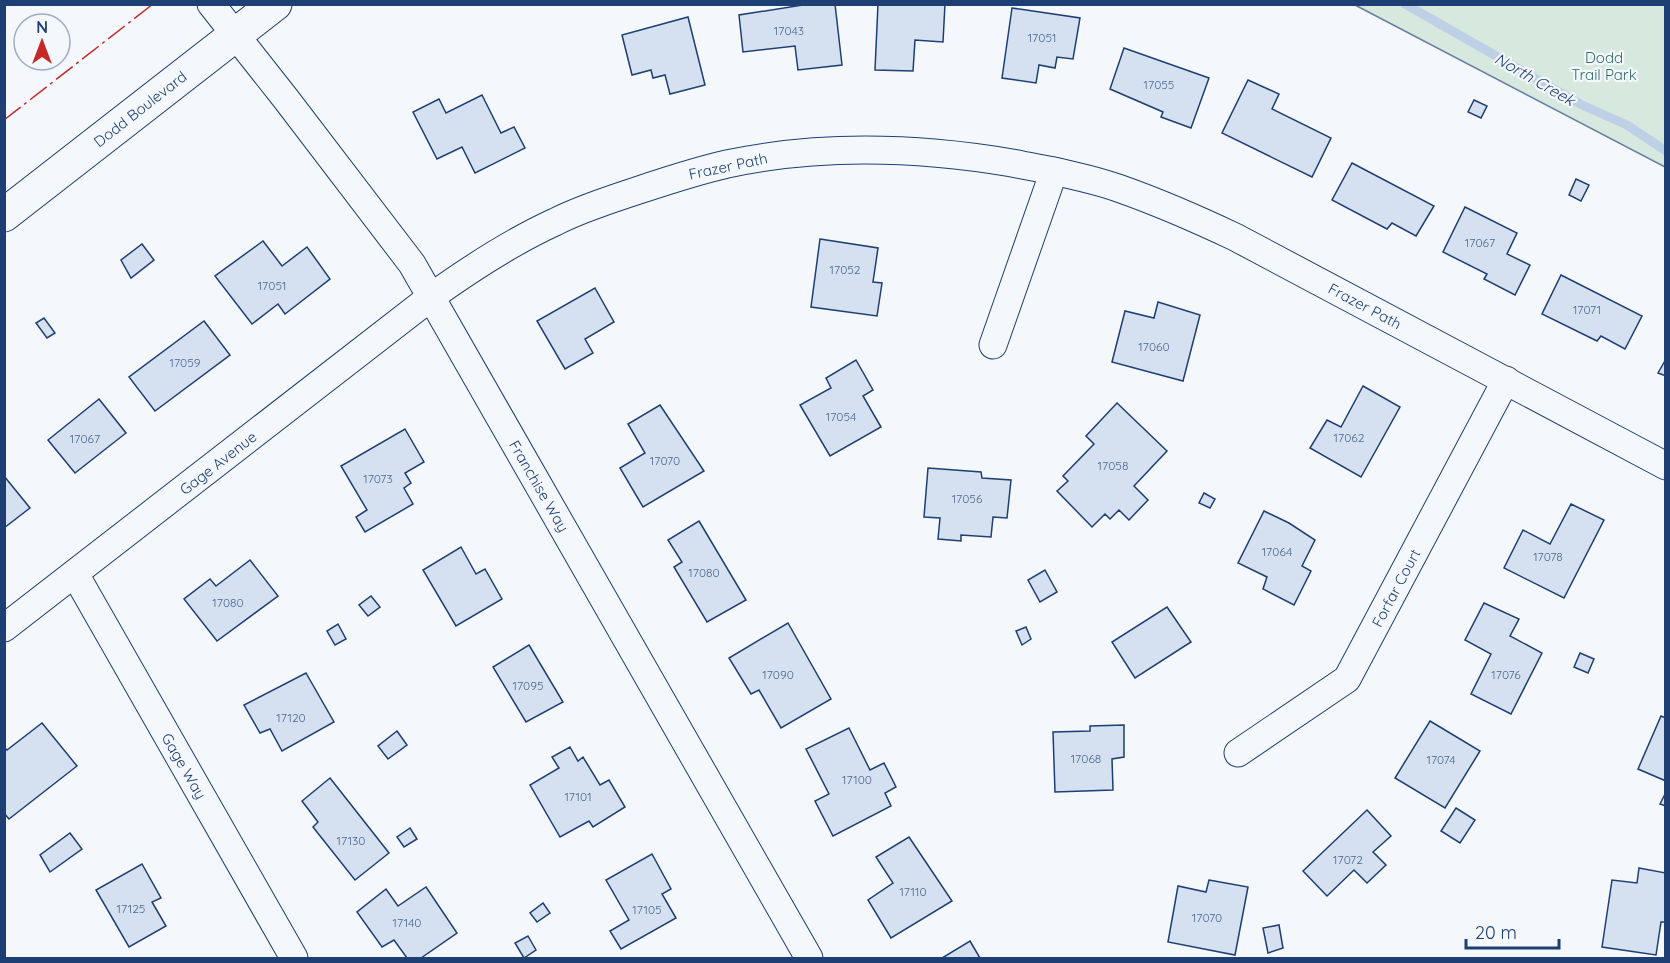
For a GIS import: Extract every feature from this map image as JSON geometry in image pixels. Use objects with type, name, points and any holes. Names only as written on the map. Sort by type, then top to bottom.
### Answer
[{"type":"street","name":"Franchise Way","points":[[211,4],[405,255],[809,958]]},
{"type":"street","name":"Dodd Boulevard","points":[[4,214],[275,4]]},
{"type":"street","name":"Frazer Path","points":[[431,297],[505,248],[555,221],[671,179],[727,164],[788,154],[849,150],[902,150],[967,156],[1054,171],[1116,187],[1180,212],[1235,237],[1665,466]]},
{"type":"street","points":[[993,345],[1054,171]]},
{"type":"street","name":"Gage Avenue","points":[[4,628],[431,297]]},
{"type":"street","name":"Forfar Court","points":[[1238,753],[1347,679],[1506,380]]},
{"type":"street","name":"Gage Way","points":[[75,574],[294,958]]},
{"type":"green space","name":"Dodd Trail Park","points":[[1355,5],[1665,5],[1665,167]]},
{"type":"building","points":[[809,4],[835,4],[842,65],[798,70],[795,46],[743,52],[739,15]]},
{"type":"building","points":[[878,4],[945,4],[943,42],[915,40],[913,71],[875,70]]},
{"type":"building","points":[[1012,8],[1080,18],[1073,59],[1057,57],[1055,68],[1039,65],[1036,83],[1002,78]]},
{"type":"building","points":[[688,17],[705,85],[670,94],[665,75],[653,78],[651,70],[632,75],[622,35]]},
{"type":"building","points":[[1124,48],[1209,78],[1191,128],[1161,117],[1163,112],[1110,89]]},
{"type":"building","points":[[1248,80],[1279,94],[1272,109],[1331,138],[1312,177],[1222,133]]},
{"type":"building","points":[[482,95],[501,133],[514,127],[525,148],[475,173],[462,147],[437,159],[413,112],[439,99],[446,113]]},
{"type":"building","points":[[1474,100],[1487,106],[1481,118],[1468,112]]},
{"type":"building","points":[[1352,163],[1434,206],[1416,236],[1392,223],[1387,229],[1332,200]]},
{"type":"building","points":[[1576,179],[1589,185],[1581,201],[1569,195]]},
{"type":"building","points":[[1465,207],[1517,233],[1507,254],[1530,265],[1515,295],[1484,279],[1487,274],[1443,252]]},
{"type":"building","points":[[820,239],[878,248],[873,282],[882,283],[877,316],[811,307]]},
{"type":"building","points":[[263,241],[282,266],[307,247],[330,279],[285,314],[278,304],[252,324],[215,276]]},
{"type":"building","points":[[142,244],[154,260],[131,278],[121,260]]},
{"type":"building","points":[[1561,275],[1642,316],[1625,349],[1601,336],[1597,341],[1542,314]]},
{"type":"building","points":[[595,288],[614,322],[585,339],[593,353],[565,369],[537,321]]},
{"type":"building","points":[[1158,302],[1200,315],[1183,381],[1112,362],[1125,311],[1154,318]]},
{"type":"building","points":[[44,318],[55,333],[47,338],[36,323]]},
{"type":"building","points":[[204,321],[230,355],[155,411],[129,377]]},
{"type":"building","points":[[1666,359],[1666,376],[1658,373]]},
{"type":"building","points":[[856,360],[873,390],[863,396],[881,427],[830,456],[800,405],[831,388],[826,378]]},
{"type":"building","points":[[1363,386],[1400,407],[1361,477],[1310,448],[1327,420],[1341,427]]},
{"type":"building","points":[[99,399],[126,433],[75,473],[48,440]]},
{"type":"building","points":[[1117,403],[1167,451],[1134,486],[1148,500],[1129,520],[1119,510],[1110,519],[1105,514],[1092,527],[1057,491],[1068,481],[1063,476],[1094,444],[1086,436]]},
{"type":"building","points":[[660,405],[704,471],[643,507],[620,468],[645,453],[628,424]]},
{"type":"building","points":[[405,429],[424,462],[405,473],[411,483],[404,488],[413,504],[365,532],[356,517],[367,510],[341,466]]},
{"type":"building","points":[[928,468],[981,472],[982,478],[1011,480],[1007,518],[993,517],[991,537],[961,535],[961,541],[938,539],[940,518],[924,517]]},
{"type":"building","points":[[4,476],[30,508],[4,528]]},
{"type":"building","points":[[1204,493],[1215,499],[1210,508],[1199,503]]},
{"type":"building","points":[[1571,504],[1604,520],[1564,598],[1504,568],[1523,530],[1550,544]]},
{"type":"building","points":[[1264,511],[1289,523],[1315,540],[1302,566],[1311,571],[1294,605],[1263,589],[1267,577],[1238,563]]},
{"type":"building","points":[[699,521],[746,600],[707,622],[674,567],[682,562],[668,540]]},
{"type":"building","points":[[461,547],[476,574],[485,569],[502,599],[456,626],[423,570]]},
{"type":"building","points":[[250,560],[278,596],[217,641],[184,599],[210,579],[216,586]]},
{"type":"building","points":[[1045,570],[1057,592],[1040,602],[1028,580]]},
{"type":"building","points":[[371,596],[380,607],[368,616],[359,605]]},
{"type":"building","points":[[1484,603],[1519,619],[1510,636],[1542,653],[1511,714],[1471,694],[1491,654],[1465,640]]},
{"type":"building","points":[[1167,607],[1191,642],[1135,678],[1112,642]]},
{"type":"building","points":[[788,623],[831,699],[781,728],[759,690],[751,694],[729,658]]},
{"type":"building","points":[[338,624],[346,639],[335,645],[327,631]]},
{"type":"building","points":[[1026,627],[1031,639],[1022,645],[1016,631]]},
{"type":"building","points":[[529,645],[563,702],[526,722],[493,667]]},
{"type":"building","points":[[1580,653],[1594,659],[1588,673],[1574,667]]},
{"type":"building","points":[[306,673],[334,722],[282,751],[270,729],[260,733],[244,705]]},
{"type":"building","points":[[1661,716],[1666,718],[1666,781],[1638,769]]},
{"type":"building","points":[[1430,721],[1480,751],[1445,808],[1395,778]]},
{"type":"building","points":[[42,723],[77,766],[9,819],[4,813],[4,747],[7,750]]},
{"type":"building","points":[[1124,725],[1124,757],[1112,759],[1113,790],[1055,792],[1053,732],[1090,731],[1090,726]]},
{"type":"building","points":[[849,728],[870,770],[884,763],[896,787],[885,793],[891,806],[833,836],[815,801],[829,794],[806,749]]},
{"type":"building","points":[[397,731],[407,745],[388,759],[378,746]]},
{"type":"building","points":[[570,747],[578,761],[583,757],[600,785],[609,780],[625,807],[593,827],[589,821],[560,837],[530,785],[559,768],[552,757]]},
{"type":"building","points":[[330,778],[389,853],[355,880],[313,827],[318,822],[302,801]]},
{"type":"building","points":[[1666,792],[1666,806],[1660,804]]},
{"type":"building","points":[[1456,808],[1475,820],[1460,843],[1441,831]]},
{"type":"building","points":[[1367,810],[1391,836],[1373,852],[1386,865],[1367,883],[1354,870],[1327,896],[1303,871]]},
{"type":"building","points":[[410,828],[417,839],[404,847],[397,837]]},
{"type":"building","points":[[70,833],[82,849],[50,872],[40,855]]},
{"type":"building","points":[[909,837],[952,901],[891,938],[868,900],[893,883],[876,857]]},
{"type":"building","points":[[652,854],[671,889],[662,894],[676,918],[621,949],[610,931],[629,920],[606,880]]},
{"type":"building","points":[[142,864],[161,898],[152,902],[166,926],[129,947],[96,890]]},
{"type":"building","points":[[1639,868],[1666,873],[1666,922],[1661,922],[1656,955],[1602,947],[1612,880],[1637,883]]},
{"type":"building","points":[[1209,880],[1248,887],[1235,955],[1168,942],[1178,886],[1206,892]]},
{"type":"building","points":[[426,887],[457,933],[421,958],[407,958],[394,940],[382,947],[357,912],[386,889],[398,906]]},
{"type":"building","points":[[543,903],[550,913],[537,922],[530,913]]},
{"type":"building","points":[[1279,925],[1283,948],[1268,953],[1263,928]]},
{"type":"building","points":[[528,936],[536,950],[524,958],[515,943]]},
{"type":"building","points":[[970,941],[980,958],[942,958]]},
{"type":"waterway","name":"North Creek","points":[[1405,4],[1582,105],[1627,125],[1666,151]]},
{"type":"power","points":[[4,120],[153,4]]}]
